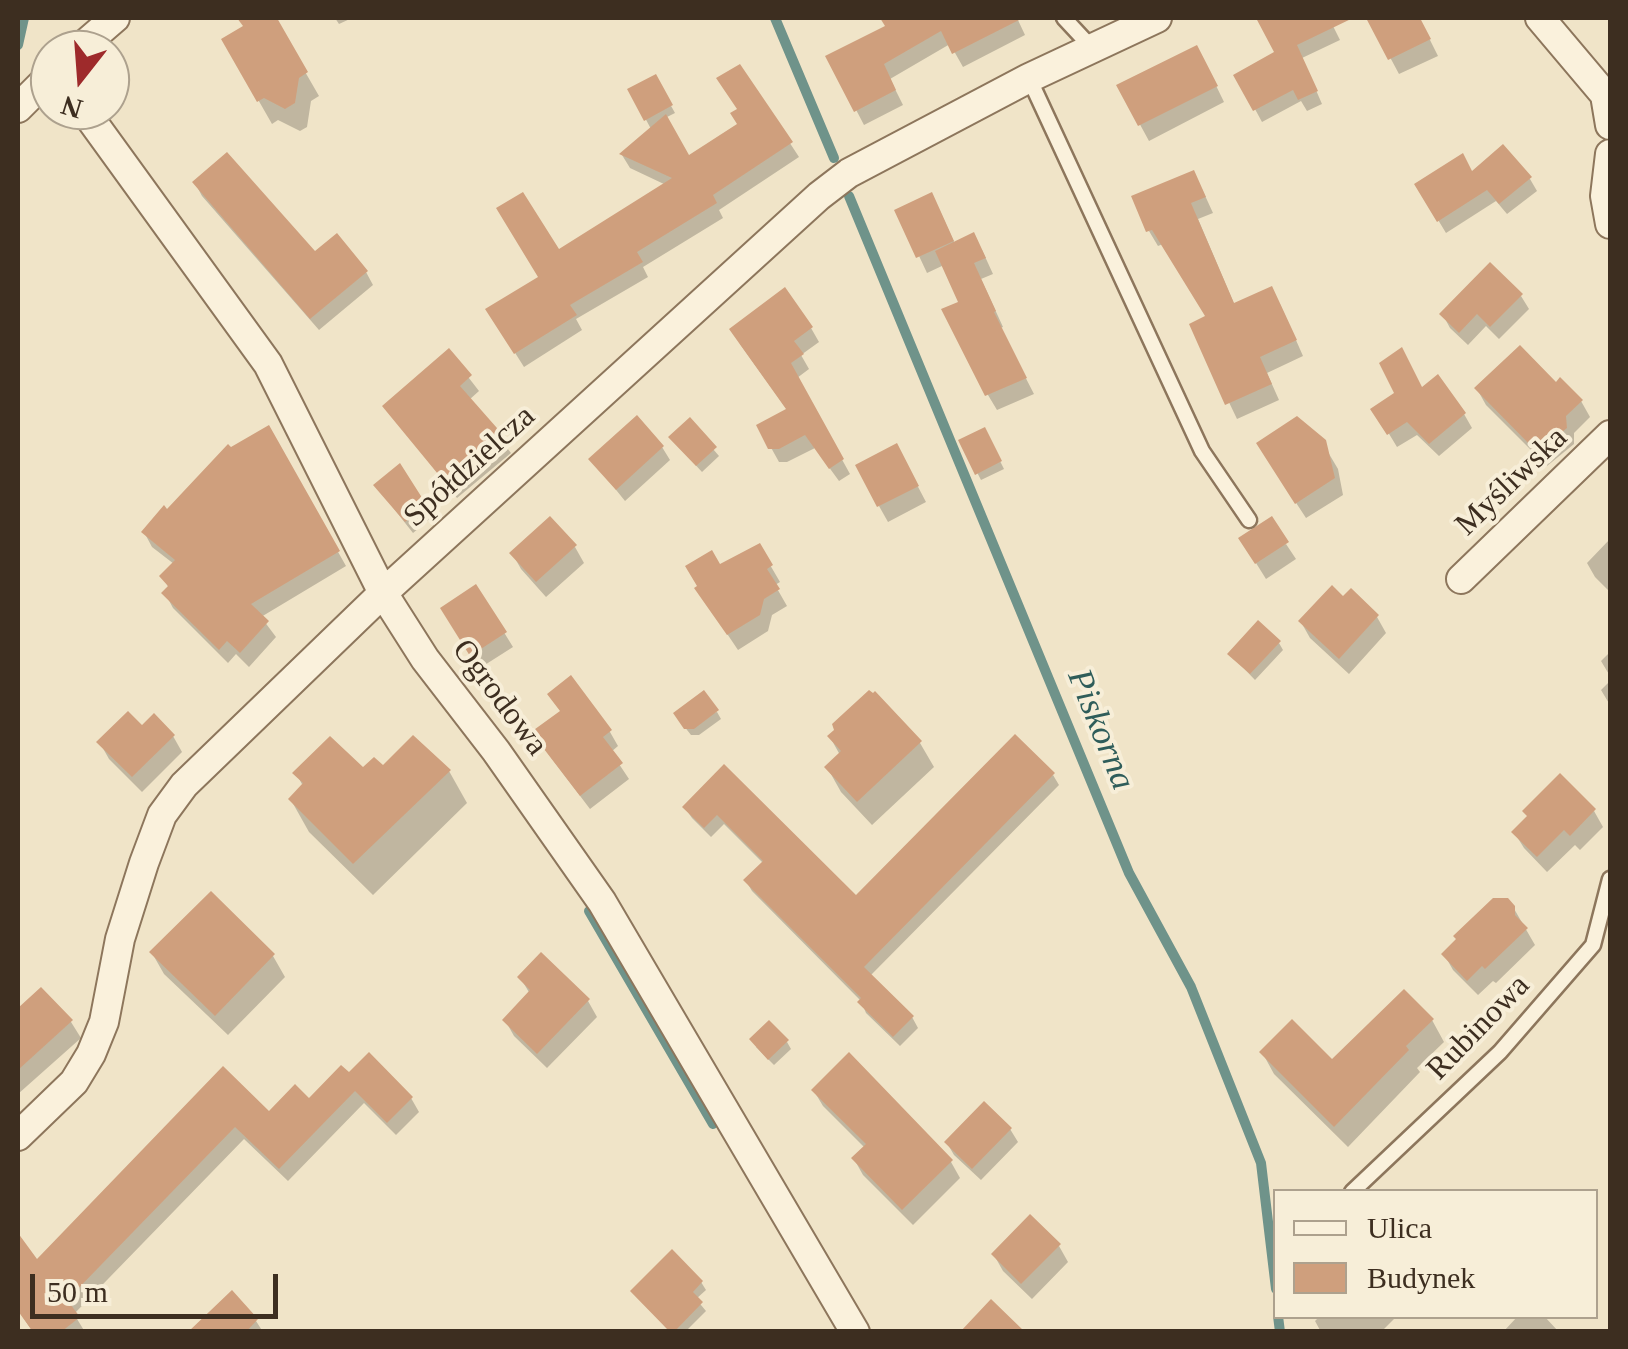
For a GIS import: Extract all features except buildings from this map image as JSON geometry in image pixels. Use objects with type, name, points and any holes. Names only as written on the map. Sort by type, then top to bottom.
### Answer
[{"type":"street","name":"Spółdzielcza","points":[[18,1136],[74,1082],[91,1054],[104,1022],[120,939],[162,815],[184,785],[384,593],[818,196],[848,173],[1029,78],[1157,18]]},
{"type":"street","points":[[1540,18],[1606,95],[1610,126]]},
{"type":"street","name":"Ogrodowa","points":[[98,130],[268,364],[384,593],[424,659],[496,751],[602,902],[855,1332]]},
{"type":"street","points":[[1610,154],[1605,196],[1610,224]]},
{"type":"street","name":"Myśliwska","points":[[1461,579],[1610,435]]},
{"type":"lane","points":[[1064,18],[1092,48]]},
{"type":"lane","points":[[1029,78],[1202,451],[1249,520]]},
{"type":"lane","name":"Rubinowa","points":[[1355,1189],[1500,1052],[1592,944],[1610,879]]},
{"type":"waterway","points":[[18,45],[24,18]]},
{"type":"waterway","name":"Piskorna","points":[[775,18],[834,158]]},
{"type":"waterway","name":"Piskorna","points":[[849,196],[1129,873],[1191,987],[1261,1163],[1273,1264]]},
{"type":"waterway","points":[[589,911],[713,1124]]},
{"type":"waterway","name":"Piskorna","points":[[1278,1319],[1280,1332]]}]
